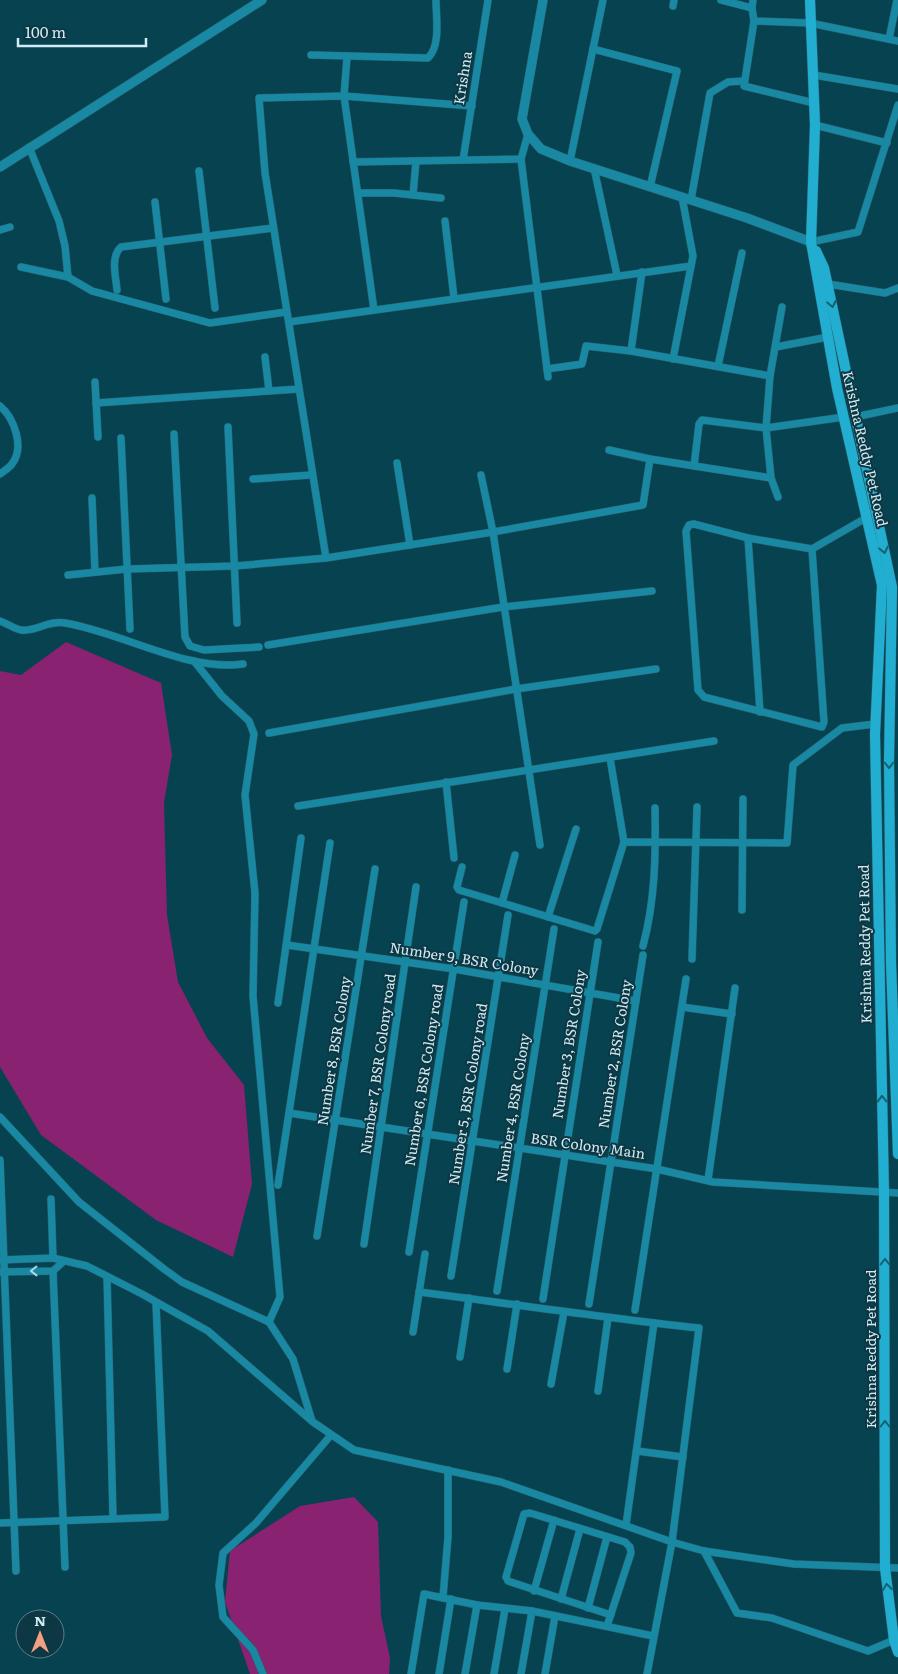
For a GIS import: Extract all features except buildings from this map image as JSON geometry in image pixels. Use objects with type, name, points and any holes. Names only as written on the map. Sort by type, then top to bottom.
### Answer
[{"type":"main road","name":"Krishna Reddy Pet Road","points":[[810,0],[814,75],[811,242],[828,337],[892,587],[889,761],[890,943],[898,1154]]},
{"type":"main road","name":"Krishna Reddy Pet Road","points":[[811,242],[824,268],[828,284],[866,518],[882,585],[876,724],[884,1193],[885,1568],[894,1640],[898,1652]]},
{"type":"street","points":[[0,167],[262,0]]},
{"type":"street","points":[[311,55],[428,58],[433,54],[436,44],[436,0]]},
{"type":"street","name":"Krishna","points":[[464,160],[488,0]]},
{"type":"street","points":[[544,0],[522,119],[528,134],[541,149],[570,161],[811,242],[858,232],[898,105]]},
{"type":"street","points":[[570,161],[603,0]]},
{"type":"street","points":[[721,0],[752,4],[754,21],[744,86],[814,103]]},
{"type":"street","points":[[888,39],[897,0]]},
{"type":"street","points":[[754,21],[810,23],[898,41]]},
{"type":"street","points":[[593,49],[677,71],[650,187]]},
{"type":"street","points":[[347,57],[344,96],[374,310]]},
{"type":"street","points":[[814,75],[898,89]]},
{"type":"street","points":[[673,358],[693,256],[687,199],[710,93],[728,82],[744,81]]},
{"type":"street","points":[[326,558],[311,475],[289,322],[273,228],[265,173],[259,98],[344,96],[472,106]]},
{"type":"street","points":[[814,125],[887,143]]},
{"type":"street","points":[[528,134],[521,159],[547,373],[582,364],[586,346],[673,358],[770,376]]},
{"type":"street","points":[[30,147],[59,222],[65,246],[68,277]]},
{"type":"street","points":[[353,162],[521,159]]},
{"type":"street","points":[[414,195],[416,161]]},
{"type":"street","points":[[594,168],[617,275]]},
{"type":"street","points":[[199,171],[215,308]]},
{"type":"street","points":[[358,194],[414,195],[441,198]]},
{"type":"street","points":[[155,202],[166,299]]},
{"type":"street","points":[[445,221],[454,298]]},
{"type":"street","points":[[0,230],[10,227]]},
{"type":"street","points":[[117,290],[114,258],[116,251],[120,247],[273,228]]},
{"type":"street","points":[[718,366],[742,253]]},
{"type":"street","points":[[289,322],[691,266]]},
{"type":"street","points":[[21,267],[68,277],[92,291],[210,323],[286,312]]},
{"type":"street","points":[[631,352],[642,272]]},
{"type":"street","points":[[828,284],[884,293],[898,288]]},
{"type":"street","points":[[778,497],[771,478],[766,428],[770,376],[782,307]]},
{"type":"street","points":[[776,347],[828,337]]},
{"type":"street","points":[[265,357],[269,391]]},
{"type":"street","points":[[95,382],[98,437]]},
{"type":"street","points":[[96,403],[299,389]]},
{"type":"street","points":[[0,406],[15,428],[17,450],[13,464],[0,474]]},
{"type":"street","points":[[694,466],[699,424],[702,420],[766,428],[849,417],[898,408]]},
{"type":"street","points":[[228,427],[237,623]]},
{"type":"street","points":[[174,434],[183,568],[185,637],[190,646],[204,650],[259,647]]},
{"type":"street","points":[[121,438],[130,628]]},
{"type":"street","points":[[609,450],[650,459],[771,478]]},
{"type":"street","points":[[68,575],[127,569],[234,566],[326,558],[492,532],[643,505],[650,459]]},
{"type":"street","points":[[397,464],[410,545]]},
{"type":"street","points":[[253,479],[311,475]]},
{"type":"street","points":[[481,475],[492,532],[540,845]]},
{"type":"street","points":[[92,498],[95,572]]},
{"type":"street","points":[[812,549],[824,722],[822,727],[704,697],[698,690],[686,530],[689,525],[694,524],[748,538],[812,549],[866,518]]},
{"type":"street","points":[[748,538],[760,712]]},
{"type":"street","points":[[268,645],[503,607],[652,590]]},
{"type":"street","points":[[0,621],[18,630],[26,630],[47,623],[66,623],[113,634],[194,661],[232,666],[242,664]]},
{"type":"street","points":[[194,661],[222,696],[249,721],[254,734],[245,795],[255,893],[253,996],[280,1297],[269,1322]]},
{"type":"street","points":[[269,732],[516,689],[656,669]]},
{"type":"street","points":[[624,842],[787,843],[793,765],[842,728],[876,724]]},
{"type":"street","points":[[298,806],[714,740]]},
{"type":"street","points":[[462,867],[457,887],[459,890],[593,931],[597,929],[624,842],[610,758]]},
{"type":"street","points":[[446,782],[454,858]]},
{"type":"street","points":[[742,910],[743,799]]},
{"type":"street","points":[[692,959],[696,807]]},
{"type":"street","points":[[644,946],[651,916],[656,842],[655,808]]},
{"type":"street","points":[[548,917],[576,828]]},
{"type":"street","points":[[278,1004],[300,838]]},
{"type":"street","points":[[278,1185],[330,843]]},
{"type":"street","points":[[502,903],[515,855]]},
{"type":"street","name":"Number 8, BSR Colony","points":[[317,1236],[374,869]]},
{"type":"street","name":"Number 7, BSR Colony road","points":[[364,1244],[416,887]]},
{"type":"street","name":"Number 6, BSR Colony road","points":[[409,1252],[464,902]]},
{"type":"street","name":"Number 5, BSR Colony road","points":[[451,1276],[500,977],[508,915]]},
{"type":"street","name":"Number 4, BSR Colony","points":[[497,1291],[554,929]]},
{"type":"street","name":"Number 3, BSR Colony","points":[[543,1299],[598,942]]},
{"type":"street","name":"Number 9, BSR Colony","points":[[287,945],[454,969],[636,1001]]},
{"type":"street","name":"Number 2, BSR Colony","points":[[589,1304],[643,955]]},
{"type":"street","points":[[635,1310],[686,979]]},
{"type":"street","points":[[708,1180],[735,988]]},
{"type":"street","points":[[682,1007],[732,1014]]},
{"type":"street","name":"BSR Colony Main","points":[[289,1113],[657,1169],[713,1182],[898,1193]]},
{"type":"street","points":[[0,1116],[80,1202],[164,1269],[182,1282],[269,1322],[293,1359],[313,1422]]},
{"type":"street","points":[[0,1160],[2,1272],[16,1571]]},
{"type":"street","points":[[50,1199],[52,1258]]},
{"type":"street","points":[[413,1332],[425,1254]]},
{"type":"street","points":[[2,1260],[52,1258],[87,1266],[208,1331],[313,1422],[354,1450],[501,1482],[672,1542],[704,1551],[794,1564],[898,1568]]},
{"type":"street","points":[[2,1272],[53,1271],[64,1261]]},
{"type":"street","points":[[53,1271],[65,1568]]},
{"type":"street","points":[[107,1277],[113,1518]]},
{"type":"street","points":[[419,1292],[608,1318],[699,1328],[672,1542],[647,1674]]},
{"type":"street","points":[[460,1358],[469,1298]]},
{"type":"street","points":[[0,1523],[165,1517],[156,1303]]},
{"type":"street","points":[[507,1369],[517,1304]]},
{"type":"street","points":[[551,1384],[564,1312]]},
{"type":"street","points":[[598,1391],[608,1318]]},
{"type":"street","points":[[626,1526],[654,1323]]},
{"type":"street","points":[[263,1674],[253,1650],[224,1617],[219,1585],[223,1553],[256,1523],[331,1435]]},
{"type":"street","points":[[637,1451],[683,1458]]},
{"type":"street","points":[[443,1598],[448,1537],[448,1470]]},
{"type":"street","points":[[607,1626],[611,1615],[631,1553],[630,1547],[625,1542],[530,1513],[524,1514],[521,1518],[506,1578],[511,1583],[611,1615]]},
{"type":"street","points":[[534,1591],[554,1520]]},
{"type":"street","points":[[561,1599],[580,1529]]},
{"type":"street","points":[[588,1608],[607,1537]]},
{"type":"street","points":[[704,1551],[737,1613],[780,1621],[868,1651],[894,1640]]},
{"type":"street","points":[[411,1674],[424,1594],[477,1606],[532,1611],[653,1636]]},
{"type":"street","points":[[439,1674],[451,1599]]},
{"type":"street","points":[[465,1674],[477,1606]]},
{"type":"street","points":[[494,1674],[505,1609]]},
{"type":"street","points":[[521,1674],[532,1611]]},
{"type":"street","points":[[544,1674],[554,1616]]},
{"type":"shaded area","points":[[66,642],[161,683],[172,755],[164,803],[167,915],[178,982],[207,1038],[244,1085],[252,1184],[233,1257],[156,1220],[41,1135],[0,1067],[0,671],[21,675]]},
{"type":"shaded area","points":[[354,1497],[378,1522],[381,1616],[390,1658],[389,1674],[250,1674],[225,1602],[230,1551],[300,1506]]}]
